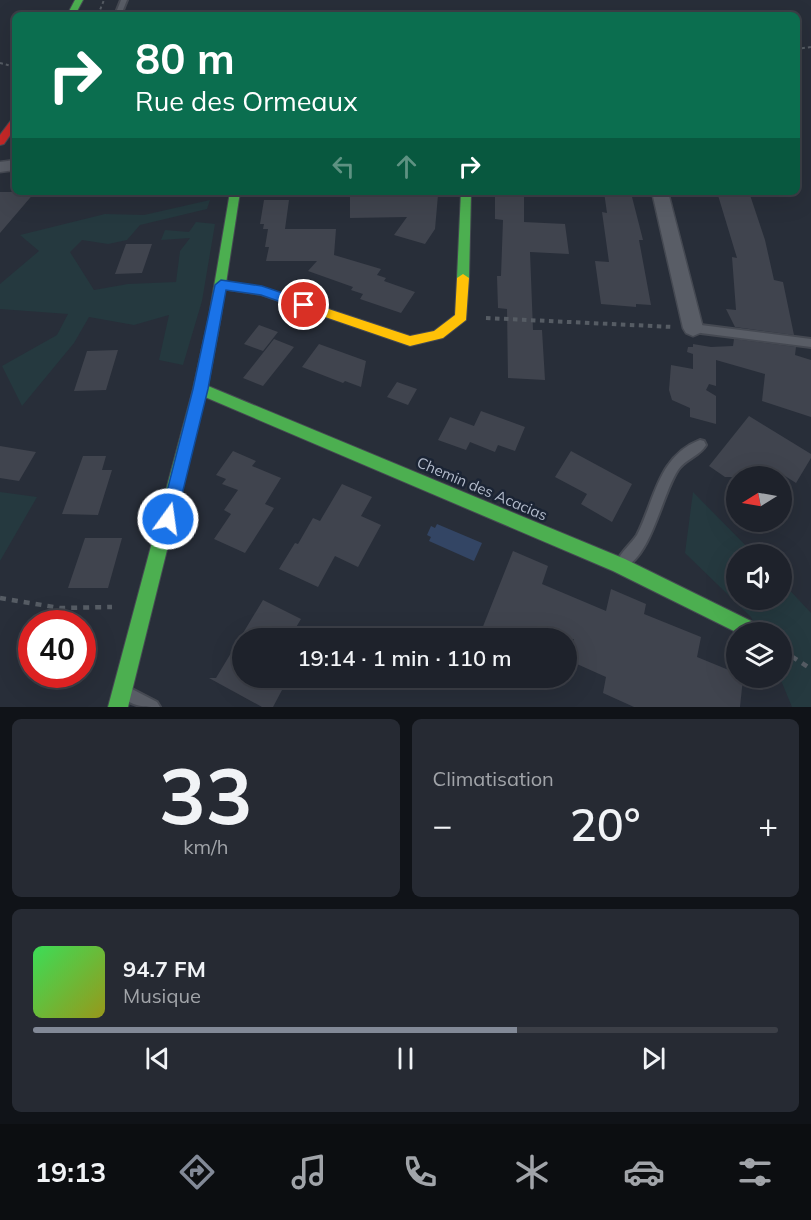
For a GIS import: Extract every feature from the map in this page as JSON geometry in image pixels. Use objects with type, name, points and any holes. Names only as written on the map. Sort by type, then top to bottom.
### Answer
[{"type":"street","points":[[0,142],[12,126]]},
{"type":"street","points":[[118,707],[146,607],[200,389],[221,285],[236,195]]},
{"type":"street","points":[[221,285],[262,291],[410,341],[426,340],[451,329],[461,317],[466,195]]},
{"type":"street","points":[[661,195],[693,328]]},
{"type":"street","name":"Chemin des Acacias","points":[[200,389],[620,565],[735,622]]},
{"type":"lane","points":[[693,328],[811,343]]},
{"type":"lane","points":[[620,565],[633,554],[675,463],[700,445]]},
{"type":"lane","points":[[122,691],[152,707]]},
{"type":"path","points":[[461,317],[693,328]]},
{"type":"path","points":[[0,598],[60,608],[146,607]]},
{"type":"path","points":[[792,657],[811,669]]},
{"type":"shaded area","points":[[210,200],[207,209],[140,225],[127,240],[108,244],[82,240],[70,252],[94,290],[128,284],[176,282],[180,251],[190,238],[161,240],[165,230],[189,232],[196,222],[215,224],[202,301],[183,365],[159,360],[169,315],[134,325],[89,317],[74,343],[22,406],[2,366],[57,335],[68,314],[0,309],[0,284],[39,251],[20,235],[105,214],[144,215]]},
{"type":"shaded area","points":[[0,492],[37,497],[0,561]]},
{"type":"shaded area","points":[[693,492],[726,526],[726,532],[732,532],[744,544],[726,544],[726,593],[685,553]]},
{"type":"shaded area","points":[[792,593],[811,613],[811,707],[792,707],[784,688],[792,688],[792,622],[753,622],[744,610],[792,610]]},
{"type":"water","points":[[437,524],[482,543],[474,561],[429,541],[431,537],[427,535],[431,526],[435,528]]},
{"type":"building","points":[[0,192],[12,192],[12,195],[32,195],[0,233]]},
{"type":"building","points":[[350,195],[387,195],[387,197],[438,195],[435,229],[425,244],[394,235],[407,217],[350,218]]},
{"type":"building","points":[[495,195],[524,196],[524,222],[565,224],[569,254],[530,252],[533,330],[542,330],[545,380],[508,378],[507,309],[498,308],[497,276],[501,276],[503,220],[495,219]]},
{"type":"building","points":[[604,195],[632,195],[643,240],[639,240],[651,305],[636,304],[636,307],[601,304],[595,261],[609,262],[602,212],[607,213]]},
{"type":"building","points":[[718,195],[750,195],[765,240],[774,280],[783,282],[794,335],[735,327],[726,309],[736,310],[732,257],[737,258]]},
{"type":"building","points":[[264,200],[289,200],[285,229],[336,229],[334,255],[381,269],[377,275],[386,278],[384,281],[415,292],[401,313],[360,299],[363,294],[351,290],[353,287],[308,271],[317,261],[266,261],[269,247],[265,247],[268,229],[263,229],[264,224],[260,224]]},
{"type":"building","points":[[126,244],[152,244],[142,273],[115,274]]},
{"type":"building","points":[[259,325],[278,332],[263,351],[244,344]]},
{"type":"building","points":[[274,339],[294,347],[263,386],[243,378]]},
{"type":"building","points":[[734,339],[796,347],[795,355],[811,360],[811,417],[762,401],[765,374],[716,360],[716,386],[709,384],[706,390],[716,396],[716,424],[690,417],[690,408],[672,400],[669,390],[671,365],[693,369],[693,354],[687,352],[688,347],[693,347],[693,344],[711,347],[733,346]]},
{"type":"building","points":[[319,344],[366,361],[361,387],[345,381],[343,383],[302,367]]},
{"type":"building","points":[[118,350],[106,390],[74,391],[87,351]]},
{"type":"building","points":[[397,382],[417,389],[408,405],[387,397]]},
{"type":"building","points":[[481,411],[525,427],[515,451],[498,445],[495,452],[470,442],[466,450],[438,440],[450,417],[474,426]]},
{"type":"building","points":[[749,416],[811,454],[811,458],[796,483],[792,480],[792,466],[726,466],[725,477],[709,466]]},
{"type":"building","points":[[0,446],[36,452],[19,481],[0,478]]},
{"type":"building","points":[[233,451],[256,461],[252,466],[281,478],[265,504],[274,508],[245,553],[214,539],[231,514],[224,510],[238,490],[222,484],[226,479],[216,475]]},
{"type":"building","points":[[571,451],[632,484],[612,522],[581,504],[587,494],[555,477]]},
{"type":"building","points":[[83,456],[106,456],[102,470],[112,470],[98,515],[62,514]]},
{"type":"building","points":[[342,484],[372,497],[361,516],[381,525],[358,567],[335,556],[318,587],[279,569],[295,543],[298,544],[313,518],[320,521]]},
{"type":"building","points":[[85,538],[122,538],[108,588],[68,588]]},
{"type":"building","points":[[513,551],[548,566],[542,584],[606,611],[611,589],[646,604],[644,614],[701,637],[697,657],[726,669],[726,688],[742,688],[740,707],[634,707],[603,693],[606,677],[577,664],[577,628],[482,628]]},
{"type":"building","points":[[263,600],[301,619],[296,628],[246,628]]},
{"type":"building","points":[[232,651],[232,688],[278,688],[282,690],[273,707],[262,707],[209,678],[216,678]]},
{"type":"traffic: fast","points":[[73,12],[79,0]]},
{"type":"traffic: fast","points":[[118,707],[200,389],[215,316],[235,195]]},
{"type":"traffic: fast","points":[[463,278],[466,195]]},
{"type":"traffic: fast","points":[[200,389],[619,565],[735,622]]},
{"type":"traffic: slow","points":[[221,285],[262,291],[410,341],[438,335],[461,317],[463,278]]},
{"type":"traffic: jam","points":[[0,142],[12,125]]},
{"type":"route","points":[[168,519],[200,389],[221,285],[262,291],[304,305]]}]
